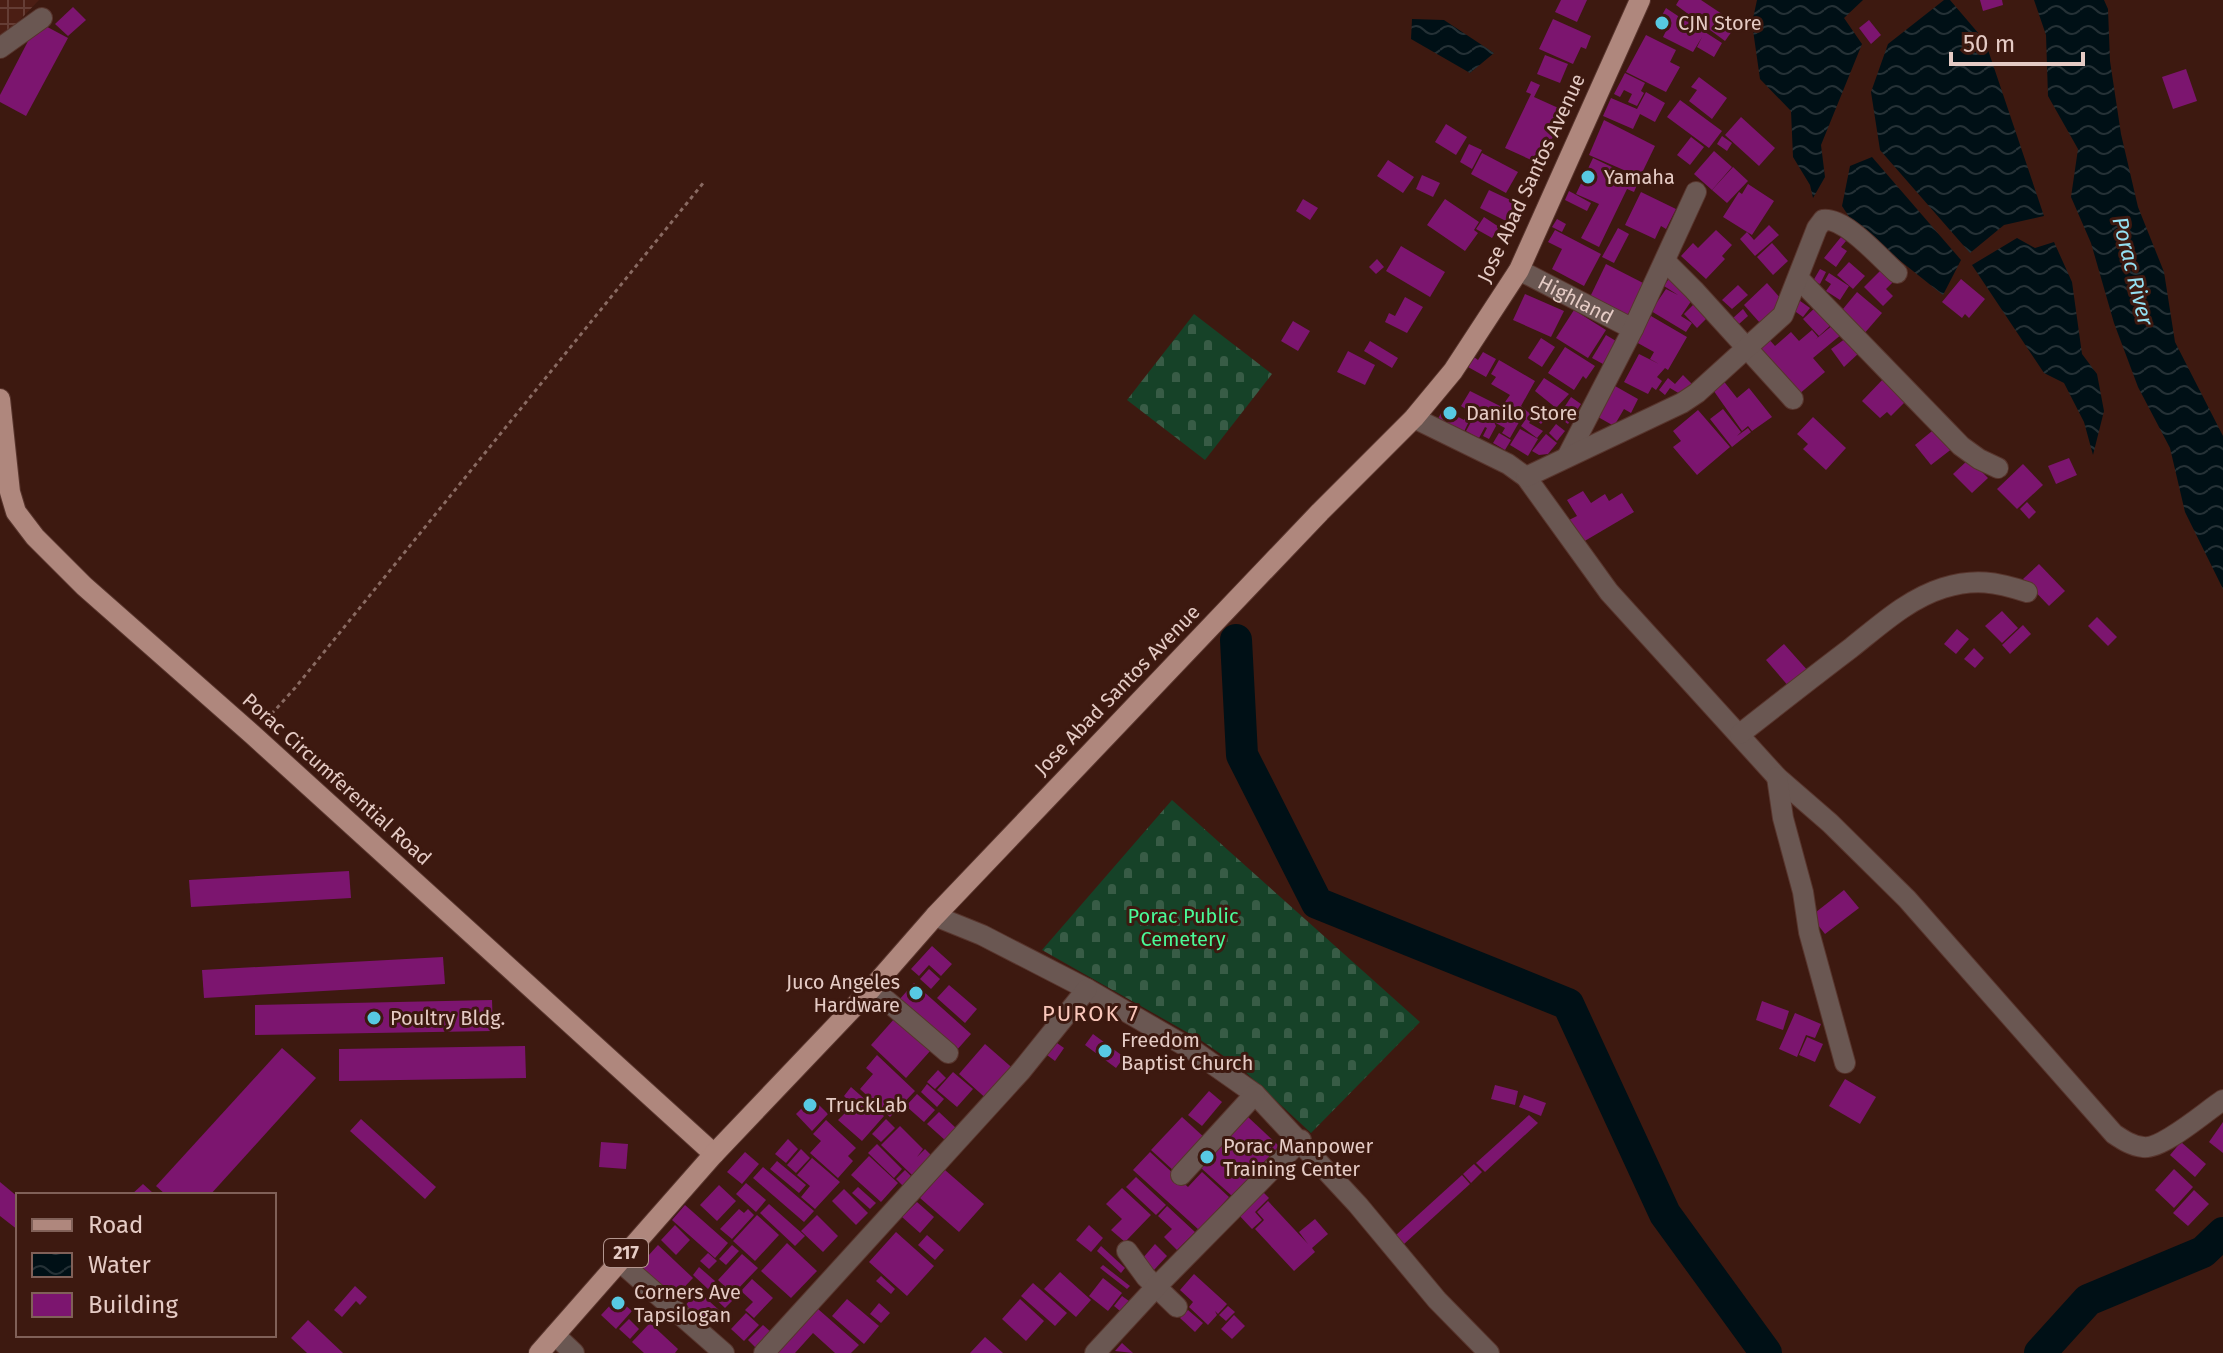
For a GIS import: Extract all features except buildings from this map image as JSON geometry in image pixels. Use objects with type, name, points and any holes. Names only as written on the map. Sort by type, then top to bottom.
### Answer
[{"type":"main road","name":"Jose Abad Santos Avenue","points":[[539,1353],[714,1154],[872,988],[935,916],[1309,523],[1414,418],[1453,371],[1519,270],[1640,0]]},
{"type":"main road","name":"Porac Circumferential Road","points":[[0,399],[3,473],[16,512],[35,537],[84,586],[253,735],[714,1154]]},
{"type":"street","points":[[0,48],[42,18]]},
{"type":"street","points":[[1567,457],[1633,329],[1696,192]]},
{"type":"street","points":[[1526,477],[1682,403],[1702,402],[1745,348],[1783,315],[1819,222],[1828,219],[1842,223],[1897,273]]},
{"type":"street","points":[[1665,261],[1793,399]]},
{"type":"street","name":"Highland","points":[[1519,270],[1633,329]]},
{"type":"street","points":[[1799,279],[1961,446],[1998,468]]},
{"type":"street","points":[[1414,418],[1508,464],[1526,477],[1609,592],[1777,777],[1830,823],[1907,899],[2114,1134],[2146,1148],[2161,1143],[2223,1100]]},
{"type":"street","points":[[1740,734],[1898,611],[1927,594],[1977,581],[1997,582],[2027,592]]},
{"type":"street","points":[[1777,777],[1809,932],[1845,1063]]},
{"type":"street","points":[[935,916],[982,935],[1087,989],[1194,1051],[1255,1094],[1301,1140],[1437,1300],[1489,1353]]},
{"type":"street","points":[[872,988],[948,1053]]},
{"type":"street","points":[[764,1353],[1021,1071],[1087,989]]},
{"type":"street","points":[[1181,1175],[1255,1094]]},
{"type":"street","points":[[1095,1353],[1301,1140]]},
{"type":"street","points":[[1127,1251],[1177,1307]]},
{"type":"street","points":[[619,1261],[724,1353]]},
{"type":"street","points":[[555,1335],[574,1353]]},
{"type":"path","points":[[253,735],[305,676],[704,182]]},
{"type":"shaded area","points":[[0,0],[39,0],[0,41]]},
{"type":"green space","points":[[1194,314],[1272,374],[1205,460],[1127,400]]},
{"type":"green space","name":"Porac Public Cemetery","points":[[1172,800],[1420,1022],[1311,1133],[1241,1068],[1199,1039],[1042,950]]},
{"type":"water","points":[[1757,0],[1863,0],[1844,18],[1862,44],[1821,145],[1825,177],[1813,198],[1810,185],[1793,157],[1791,111],[1760,79],[1752,23]]},
{"type":"water","points":[[1944,0],[1950,0],[1985,41],[2044,216],[2004,225],[1970,253],[1880,150],[1871,92],[1888,44]]},
{"type":"water","name":"Porac River","points":[[2034,0],[2104,0],[2108,9],[2110,61],[2121,134],[2138,207],[2164,272],[2175,342],[2223,436],[2223,589],[2185,512],[2170,448],[2138,387],[2114,323],[2091,243],[2071,197],[2078,149],[2048,96],[2046,35]]},
{"type":"water","points":[[1412,19],[1444,20],[1494,53],[1470,73],[1411,39]]},
{"type":"water","points":[[1872,157],[1961,260],[1943,295],[1853,223],[1842,206],[1850,166]]},
{"type":"water","points":[[2017,238],[2035,248],[2054,242],[2072,282],[2082,354],[2097,374],[2104,411],[2093,455],[2084,422],[2064,383],[2044,373],[1972,265]]},
{"type":"waterway","points":[[1236,640],[1242,755],[1317,903],[1568,1004],[1665,1214],[1766,1353]]},
{"type":"waterway","points":[[2040,1353],[2088,1300],[2203,1252],[2223,1233]]},
{"type":"place","name":"CJN Store","points":[[1662,23]]},
{"type":"place","name":"Yamaha","points":[[1588,177]]},
{"type":"place","name":"Danilo Store","points":[[1450,413]]},
{"type":"place","name":"Juco Angeles Hardware","points":[[916,993]]},
{"type":"place","name":"Poultry Bldg.","points":[[374,1018]]},
{"type":"place","name":"Freedom Baptist Church","points":[[1105,1051]]},
{"type":"place","name":"TruckLab","points":[[810,1105]]},
{"type":"place","name":"Porac Manpower Training Center","points":[[1207,1157]]},
{"type":"place","name":"Corners Ave Tapsilogan","points":[[618,1303]]},
{"type":"district","name":"PUROK 7","points":[[1091,1013]]}]
